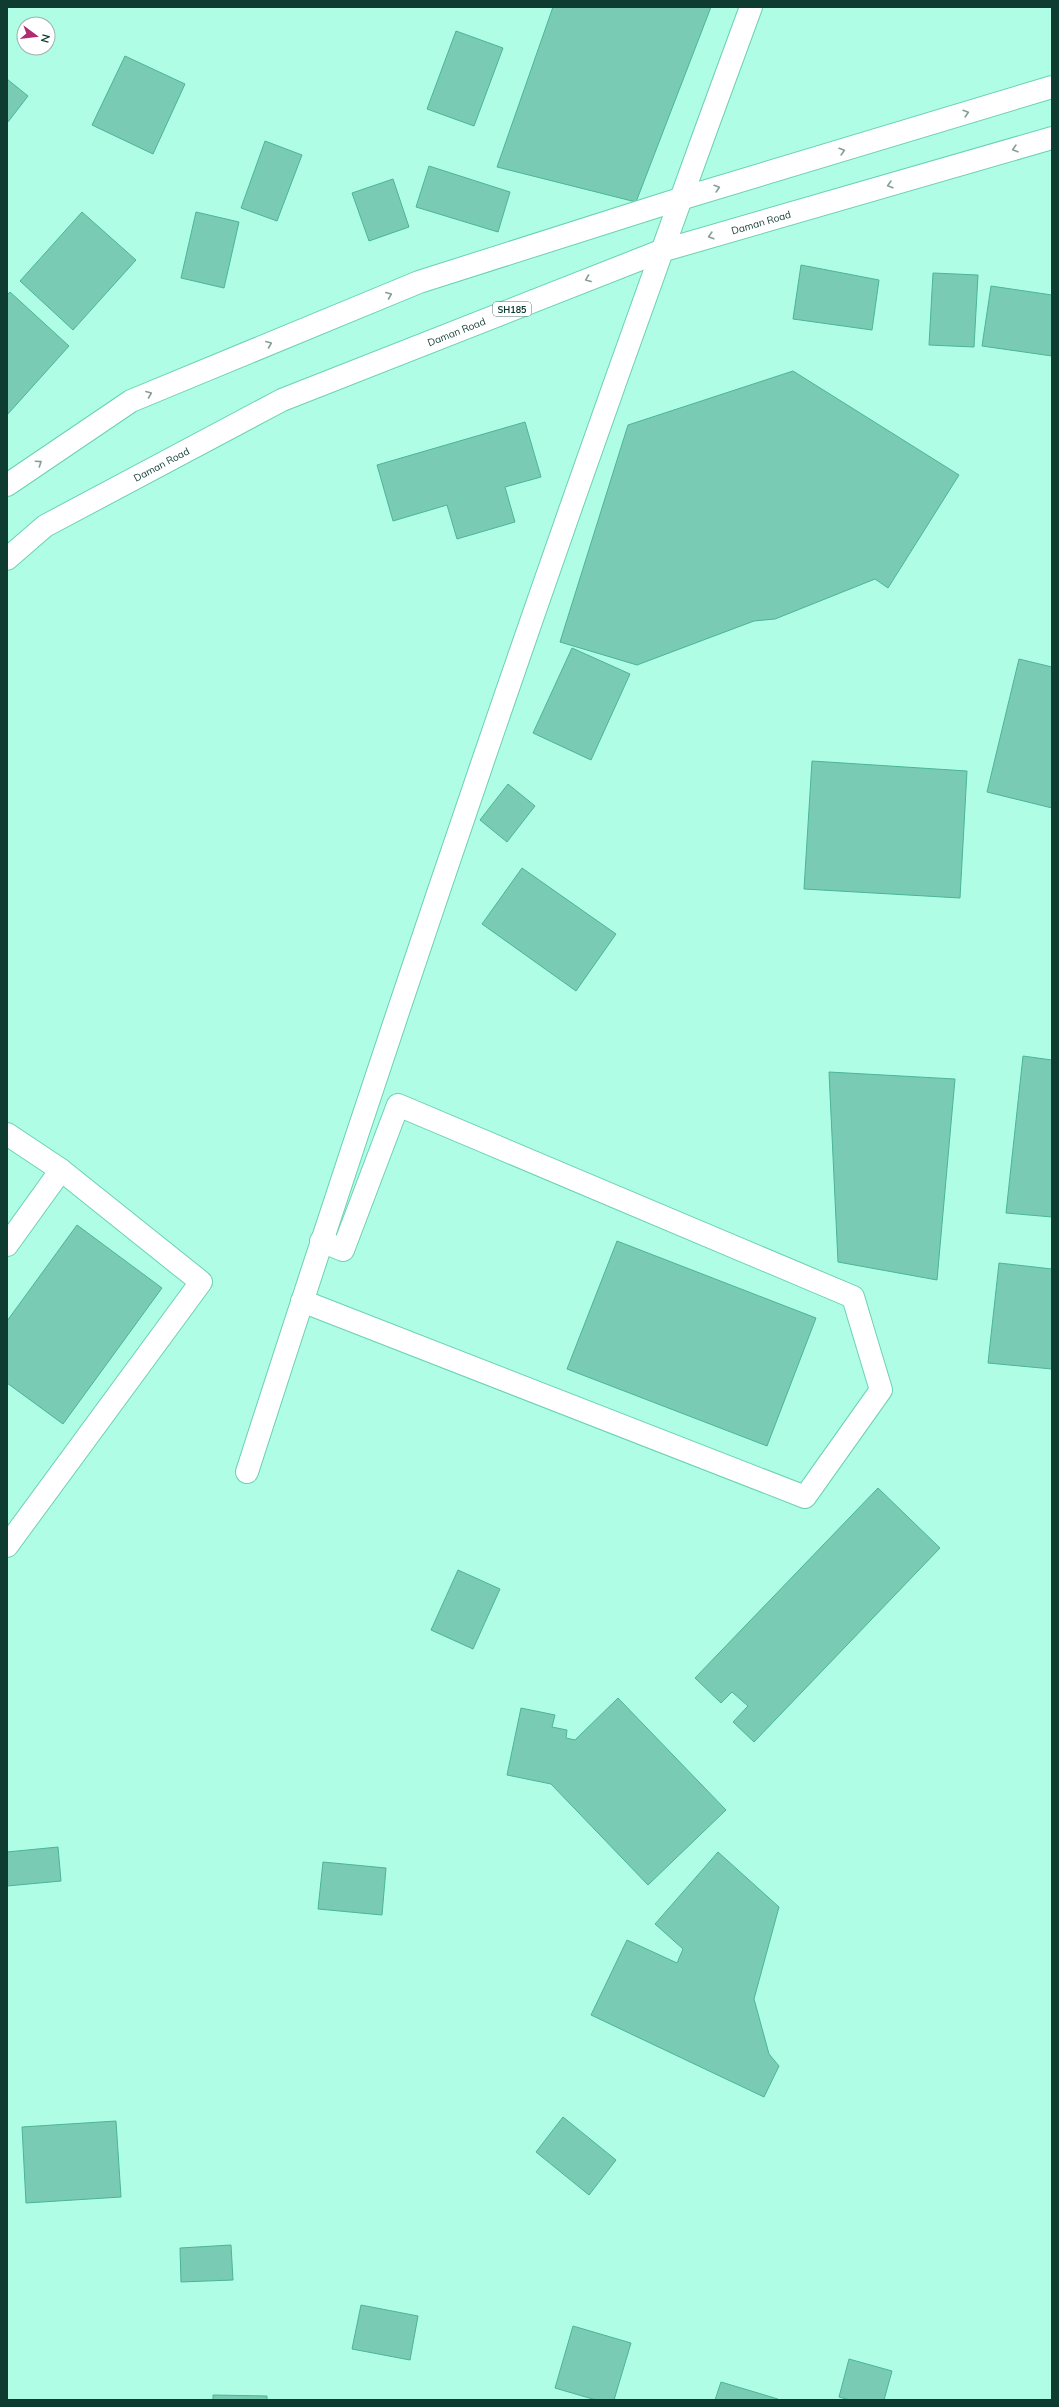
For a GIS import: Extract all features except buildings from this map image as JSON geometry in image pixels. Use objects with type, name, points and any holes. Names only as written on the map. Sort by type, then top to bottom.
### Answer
[{"type":"street","points":[[247,1472],[385,1049],[661,251],[750,7]]},
{"type":"street","points":[[7,485],[130,401],[419,282],[680,200],[1052,88]]},
{"type":"street","name":"Daman Road","points":[[7,559],[45,526],[282,400],[661,251],[1052,138]]},
{"type":"street","points":[[302,1300],[805,1497],[881,1390],[852,1297],[398,1105],[343,1250],[322,1241]]},
{"type":"street","points":[[7,1134],[61,1170],[202,1282],[7,1546]]},
{"type":"street","points":[[7,1245],[61,1170]]}]
